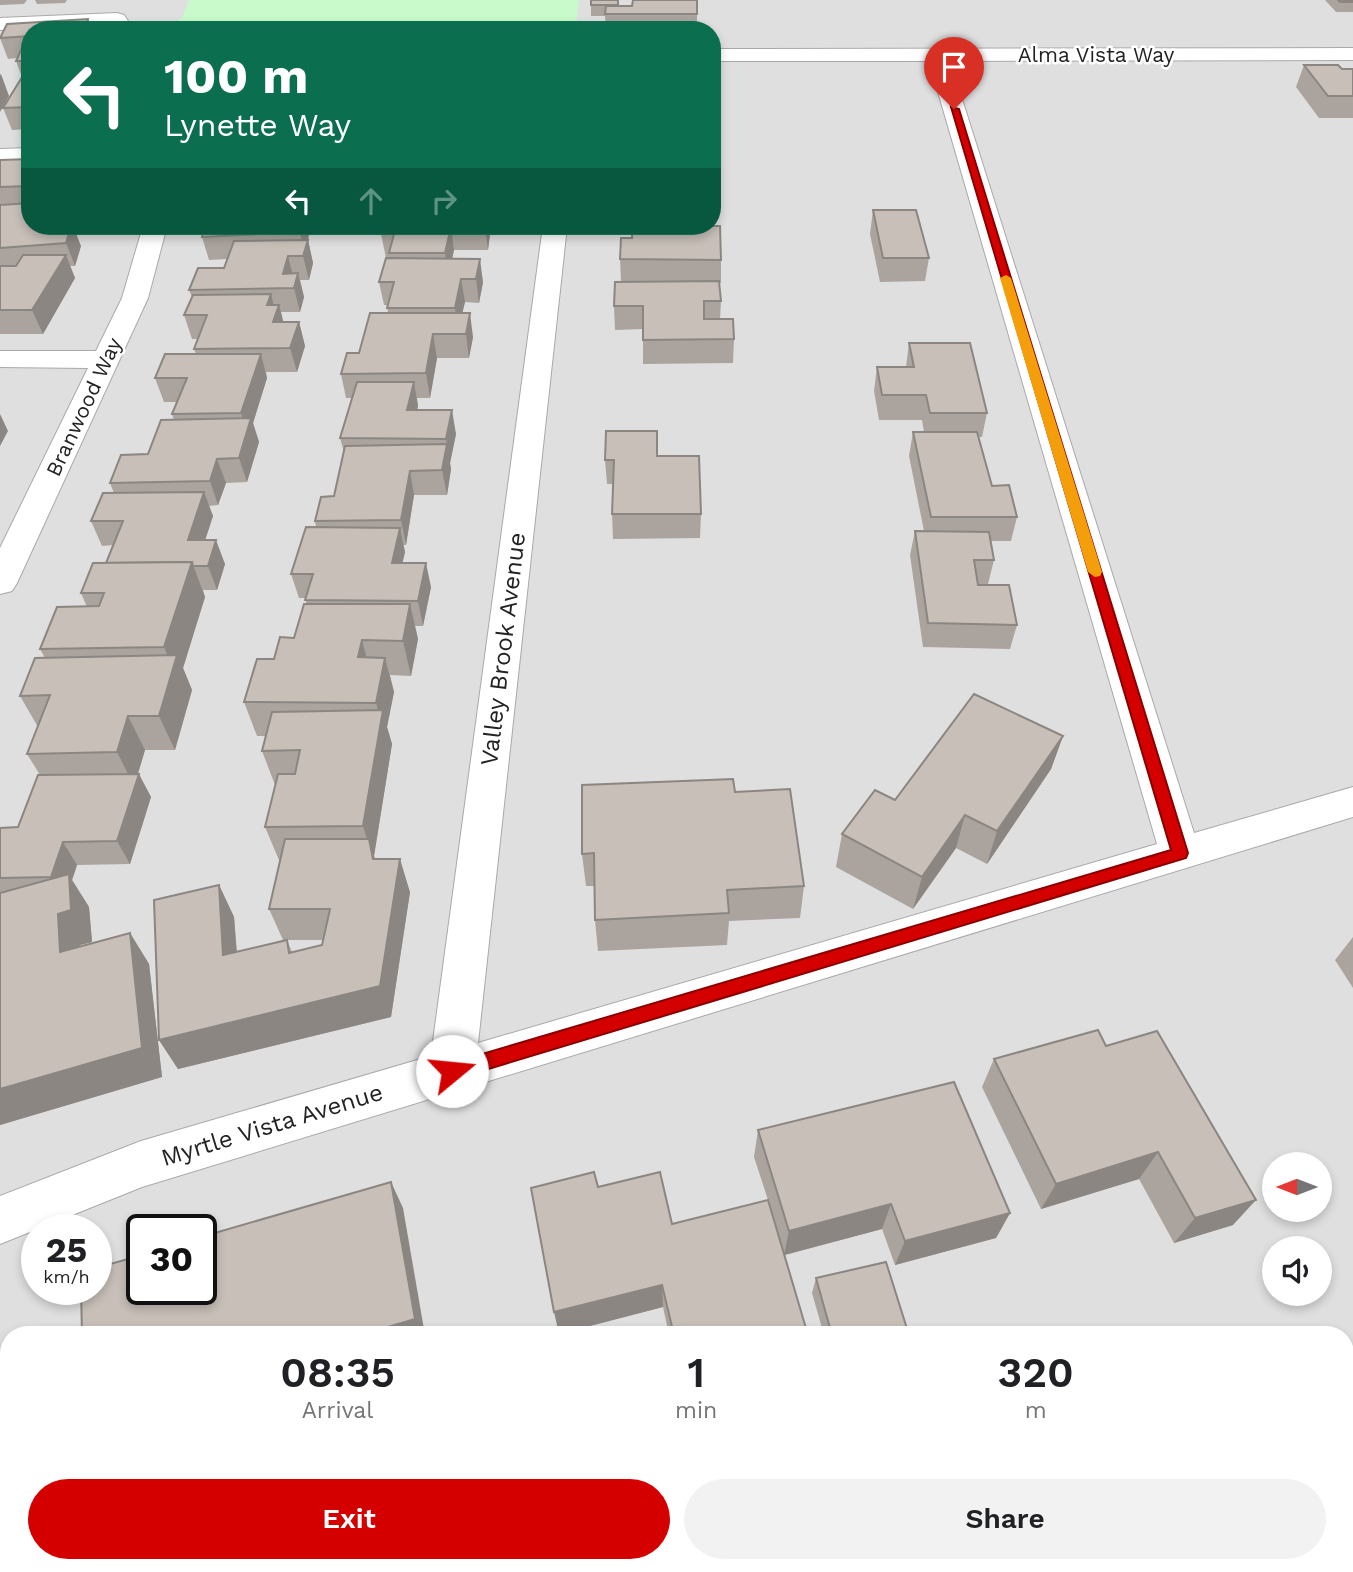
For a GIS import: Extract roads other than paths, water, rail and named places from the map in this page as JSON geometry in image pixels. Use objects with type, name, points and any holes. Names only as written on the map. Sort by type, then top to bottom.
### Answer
[{"type":"street","points":[[0,24],[21,24]]},
{"type":"street","name":"Alma Vista Way","points":[[721,55],[1353,54]]},
{"type":"street","points":[[938,55],[1180,853]]},
{"type":"street","points":[[0,156],[21,155]]},
{"type":"street","name":"Branwood Way","points":[[0,583],[135,298],[153,235]]},
{"type":"street","name":"Valley Brook Avenue","points":[[452,1071],[554,235]]},
{"type":"street","points":[[0,359],[107,360]]},
{"type":"street","name":"Myrtle Vista Avenue","points":[[0,1220],[142,1164],[1353,802]]}]
